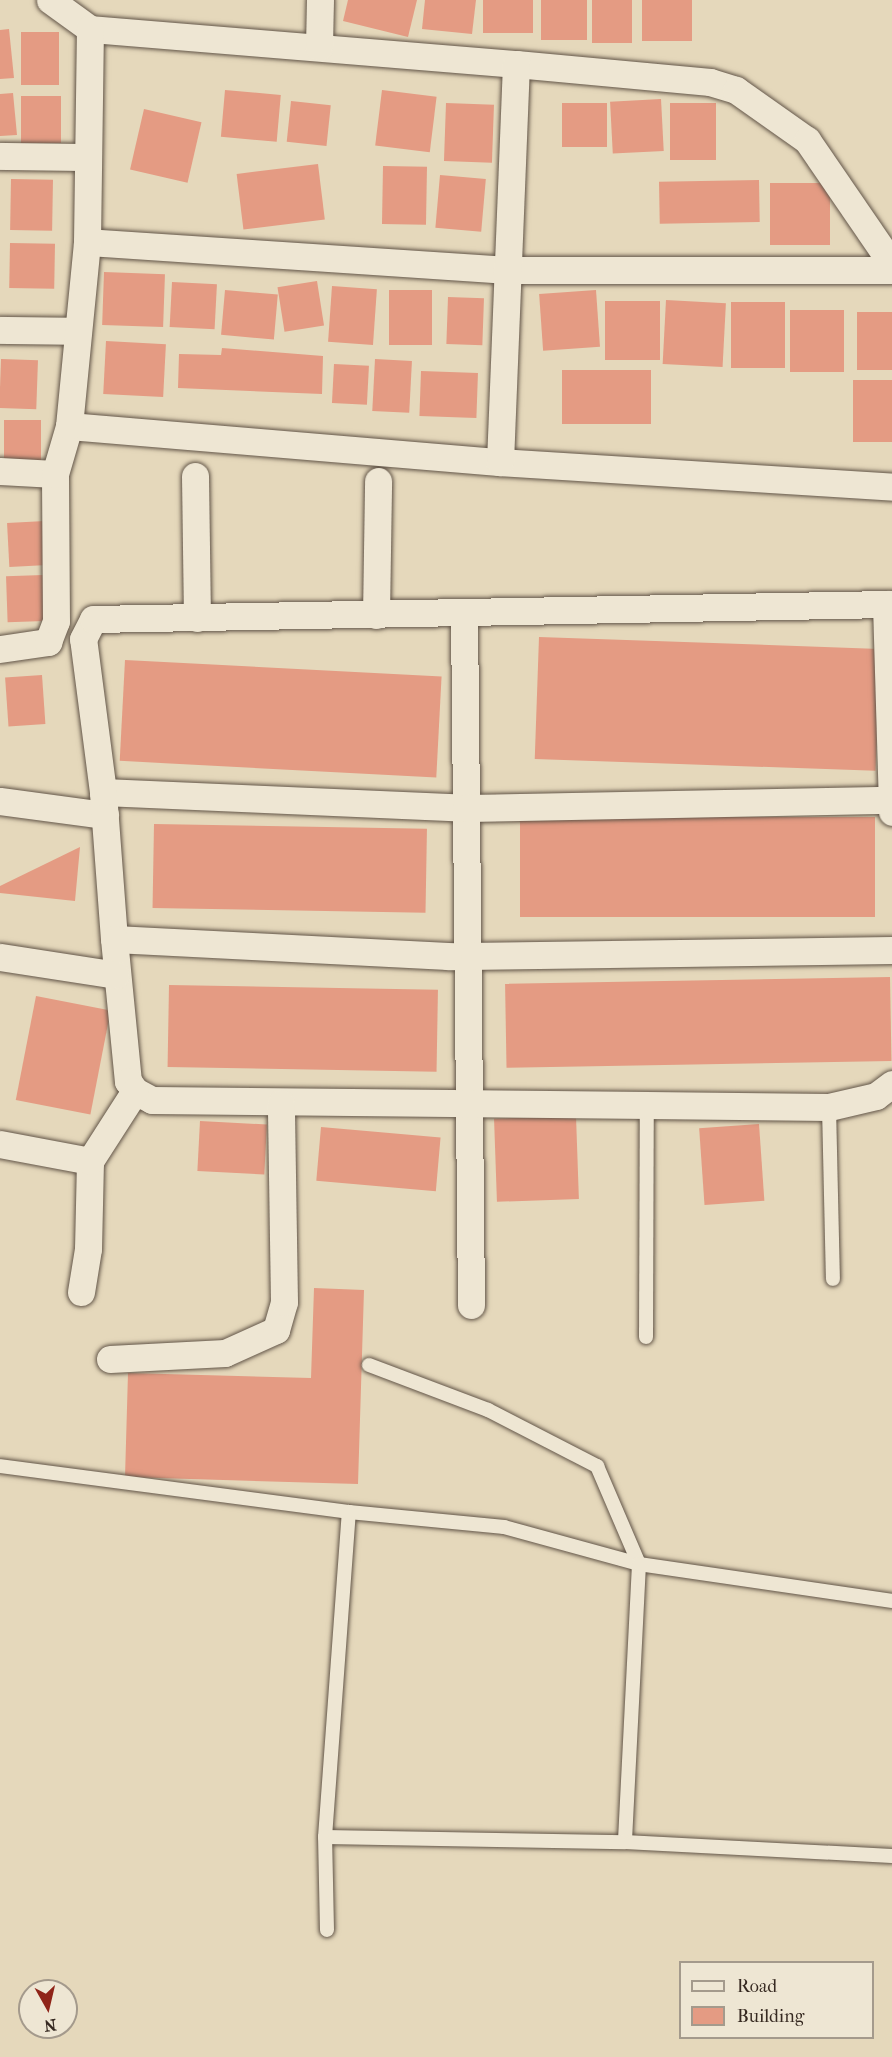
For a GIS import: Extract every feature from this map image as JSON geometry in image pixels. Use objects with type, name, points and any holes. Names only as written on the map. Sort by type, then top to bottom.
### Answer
[{"type":"street","points":[[50,0],[90,29],[710,82],[736,90],[807,140],[892,264]]},
{"type":"street","points":[[319,47],[320,0]]},
{"type":"street","points":[[0,649],[32,648],[53,636],[55,474],[69,426],[87,242],[90,29]]},
{"type":"street","points":[[500,462],[516,64]]},
{"type":"street","points":[[0,156],[88,157]]},
{"type":"street","points":[[87,242],[506,270],[892,270]]},
{"type":"street","points":[[0,330],[78,331]]},
{"type":"street","points":[[69,426],[500,462],[892,487]]},
{"type":"street","points":[[0,471],[55,474]]},
{"type":"street","points":[[195,476],[197,618]]},
{"type":"street","points":[[376,615],[378,481]]},
{"type":"street","points":[[0,801],[104,803],[466,808],[892,806],[889,604],[464,614],[197,618],[98,617],[87,624],[83,639],[104,803],[116,975],[128,1081],[135,1091],[152,1100],[281,1103],[829,1107],[876,1096],[892,1084]]},
{"type":"street","points":[[464,614],[471,1305]]},
{"type":"street","points":[[114,939],[466,956],[892,950]]},
{"type":"street","points":[[0,957],[116,975]]},
{"type":"street","points":[[81,1292],[88,1249],[90,1161],[135,1091]]},
{"type":"street","points":[[110,1359],[225,1353],[276,1330],[284,1302],[281,1103]]},
{"type":"street","points":[[0,1144],[90,1161]]},
{"type":"lane","points":[[646,1337],[647,1106]]},
{"type":"lane","points":[[829,1107],[833,1280]]},
{"type":"lane","points":[[369,1365],[488,1410],[597,1466],[639,1564],[625,1842]]},
{"type":"lane","points":[[0,1466],[349,1512],[504,1527],[639,1564],[892,1601]]},
{"type":"lane","points":[[327,1930],[325,1838],[349,1512]]},
{"type":"lane","points":[[325,1838],[625,1842],[892,1856]]},
{"type":"building","points":[[348,0],[417,0],[408,37],[343,21]]},
{"type":"building","points":[[425,0],[476,0],[472,34],[422,29]]},
{"type":"building","points":[[483,0],[533,0],[533,33],[483,33]]},
{"type":"building","points":[[541,0],[587,0],[587,40],[541,40]]},
{"type":"building","points":[[592,0],[632,0],[632,43],[592,43]]},
{"type":"building","points":[[642,0],[692,0],[692,41],[642,41]]},
{"type":"building","points":[[9,29],[14,78],[0,79],[0,30]]},
{"type":"building","points":[[21,32],[59,32],[59,85],[21,85]]},
{"type":"building","points":[[225,90],[281,95],[277,142],[221,137]]},
{"type":"building","points":[[382,90],[437,97],[430,152],[375,146]]},
{"type":"building","points":[[13,93],[17,135],[0,136],[0,94]]},
{"type":"building","points":[[21,96],[61,96],[61,143],[21,143]]},
{"type":"building","points":[[661,99],[664,151],[613,154],[610,102]]},
{"type":"building","points":[[291,101],[331,105],[326,146],[287,142]]},
{"type":"building","points":[[446,103],[494,105],[492,163],[444,161]]},
{"type":"building","points":[[562,103],[607,103],[607,147],[562,147]]},
{"type":"building","points":[[670,103],[716,103],[716,160],[670,160]]},
{"type":"building","points":[[144,109],[201,122],[188,183],[130,169]]},
{"type":"building","points":[[318,164],[325,220],[243,230],[237,174]]},
{"type":"building","points":[[383,166],[427,167],[426,225],[382,224]]},
{"type":"building","points":[[440,175],[486,179],[481,232],[435,228]]},
{"type":"building","points":[[11,179],[53,180],[52,231],[10,230]]},
{"type":"building","points":[[759,180],[760,222],[660,224],[659,182]]},
{"type":"building","points":[[770,183],[830,183],[830,245],[770,245]]},
{"type":"building","points":[[10,243],[55,244],[54,289],[9,288]]},
{"type":"building","points":[[104,272],[165,274],[163,327],[102,325]]},
{"type":"building","points":[[317,281],[324,325],[285,332],[277,287]]},
{"type":"building","points":[[172,282],[217,284],[215,329],[170,327]]},
{"type":"building","points":[[332,286],[377,289],[373,345],[328,342]]},
{"type":"building","points":[[225,290],[278,295],[274,339],[221,335]]},
{"type":"building","points":[[389,290],[432,290],[432,345],[389,345]]},
{"type":"building","points":[[596,290],[600,347],[543,351],[539,294]]},
{"type":"building","points":[[448,297],[484,298],[482,345],[446,344]]},
{"type":"building","points":[[666,300],[726,303],[723,367],[663,364]]},
{"type":"building","points":[[605,301],[660,301],[660,360],[605,360]]},
{"type":"building","points":[[731,302],[785,302],[785,368],[731,368]]},
{"type":"building","points":[[790,310],[844,310],[844,372],[790,372]]},
{"type":"building","points":[[857,312],[892,312],[892,370],[857,370]]},
{"type":"building","points":[[106,341],[166,344],[163,397],[103,394]]},
{"type":"building","points":[[222,348],[323,356],[322,394],[178,388],[179,354],[221,355]]},
{"type":"building","points":[[1,359],[38,360],[36,409],[0,408]]},
{"type":"building","points":[[375,359],[412,361],[409,413],[372,411]]},
{"type":"building","points":[[334,364],[369,366],[367,405],[332,403]]},
{"type":"building","points":[[562,370],[651,370],[651,424],[562,424]]},
{"type":"building","points":[[421,371],[478,373],[476,418],[419,416]]},
{"type":"building","points":[[853,380],[892,380],[892,442],[853,442]]},
{"type":"building","points":[[4,420],[41,420],[41,462],[4,462]]},
{"type":"building","points":[[45,521],[47,565],[9,567],[7,523]]},
{"type":"building","points":[[43,575],[45,621],[8,622],[6,576]]},
{"type":"building","points":[[539,637],[880,649],[876,771],[535,759]]},
{"type":"building","points":[[125,660],[442,677],[436,777],[120,761]]},
{"type":"building","points":[[42,675],[45,724],[9,726],[5,678]]},
{"type":"building","points":[[520,817],[875,817],[875,917],[520,917]]},
{"type":"building","points":[[154,824],[427,829],[425,913],[153,908]]},
{"type":"building","points":[[80,847],[75,901],[0,893],[0,886]]},
{"type":"building","points":[[890,977],[891,1061],[507,1068],[505,984]]},
{"type":"building","points":[[169,985],[438,990],[437,1072],[168,1067]]},
{"type":"building","points":[[36,996],[111,1011],[90,1115],[16,1100]]},
{"type":"building","points":[[576,1116],[579,1199],[497,1202],[494,1119]]},
{"type":"building","points":[[200,1121],[267,1125],[264,1174],[197,1171]]},
{"type":"building","points":[[759,1124],[764,1201],[705,1205],[699,1128]]},
{"type":"building","points":[[321,1127],[441,1137],[436,1191],[316,1181]]},
{"type":"building","points":[[314,1288],[364,1290],[358,1484],[125,1477],[128,1373],[311,1378]]}]
